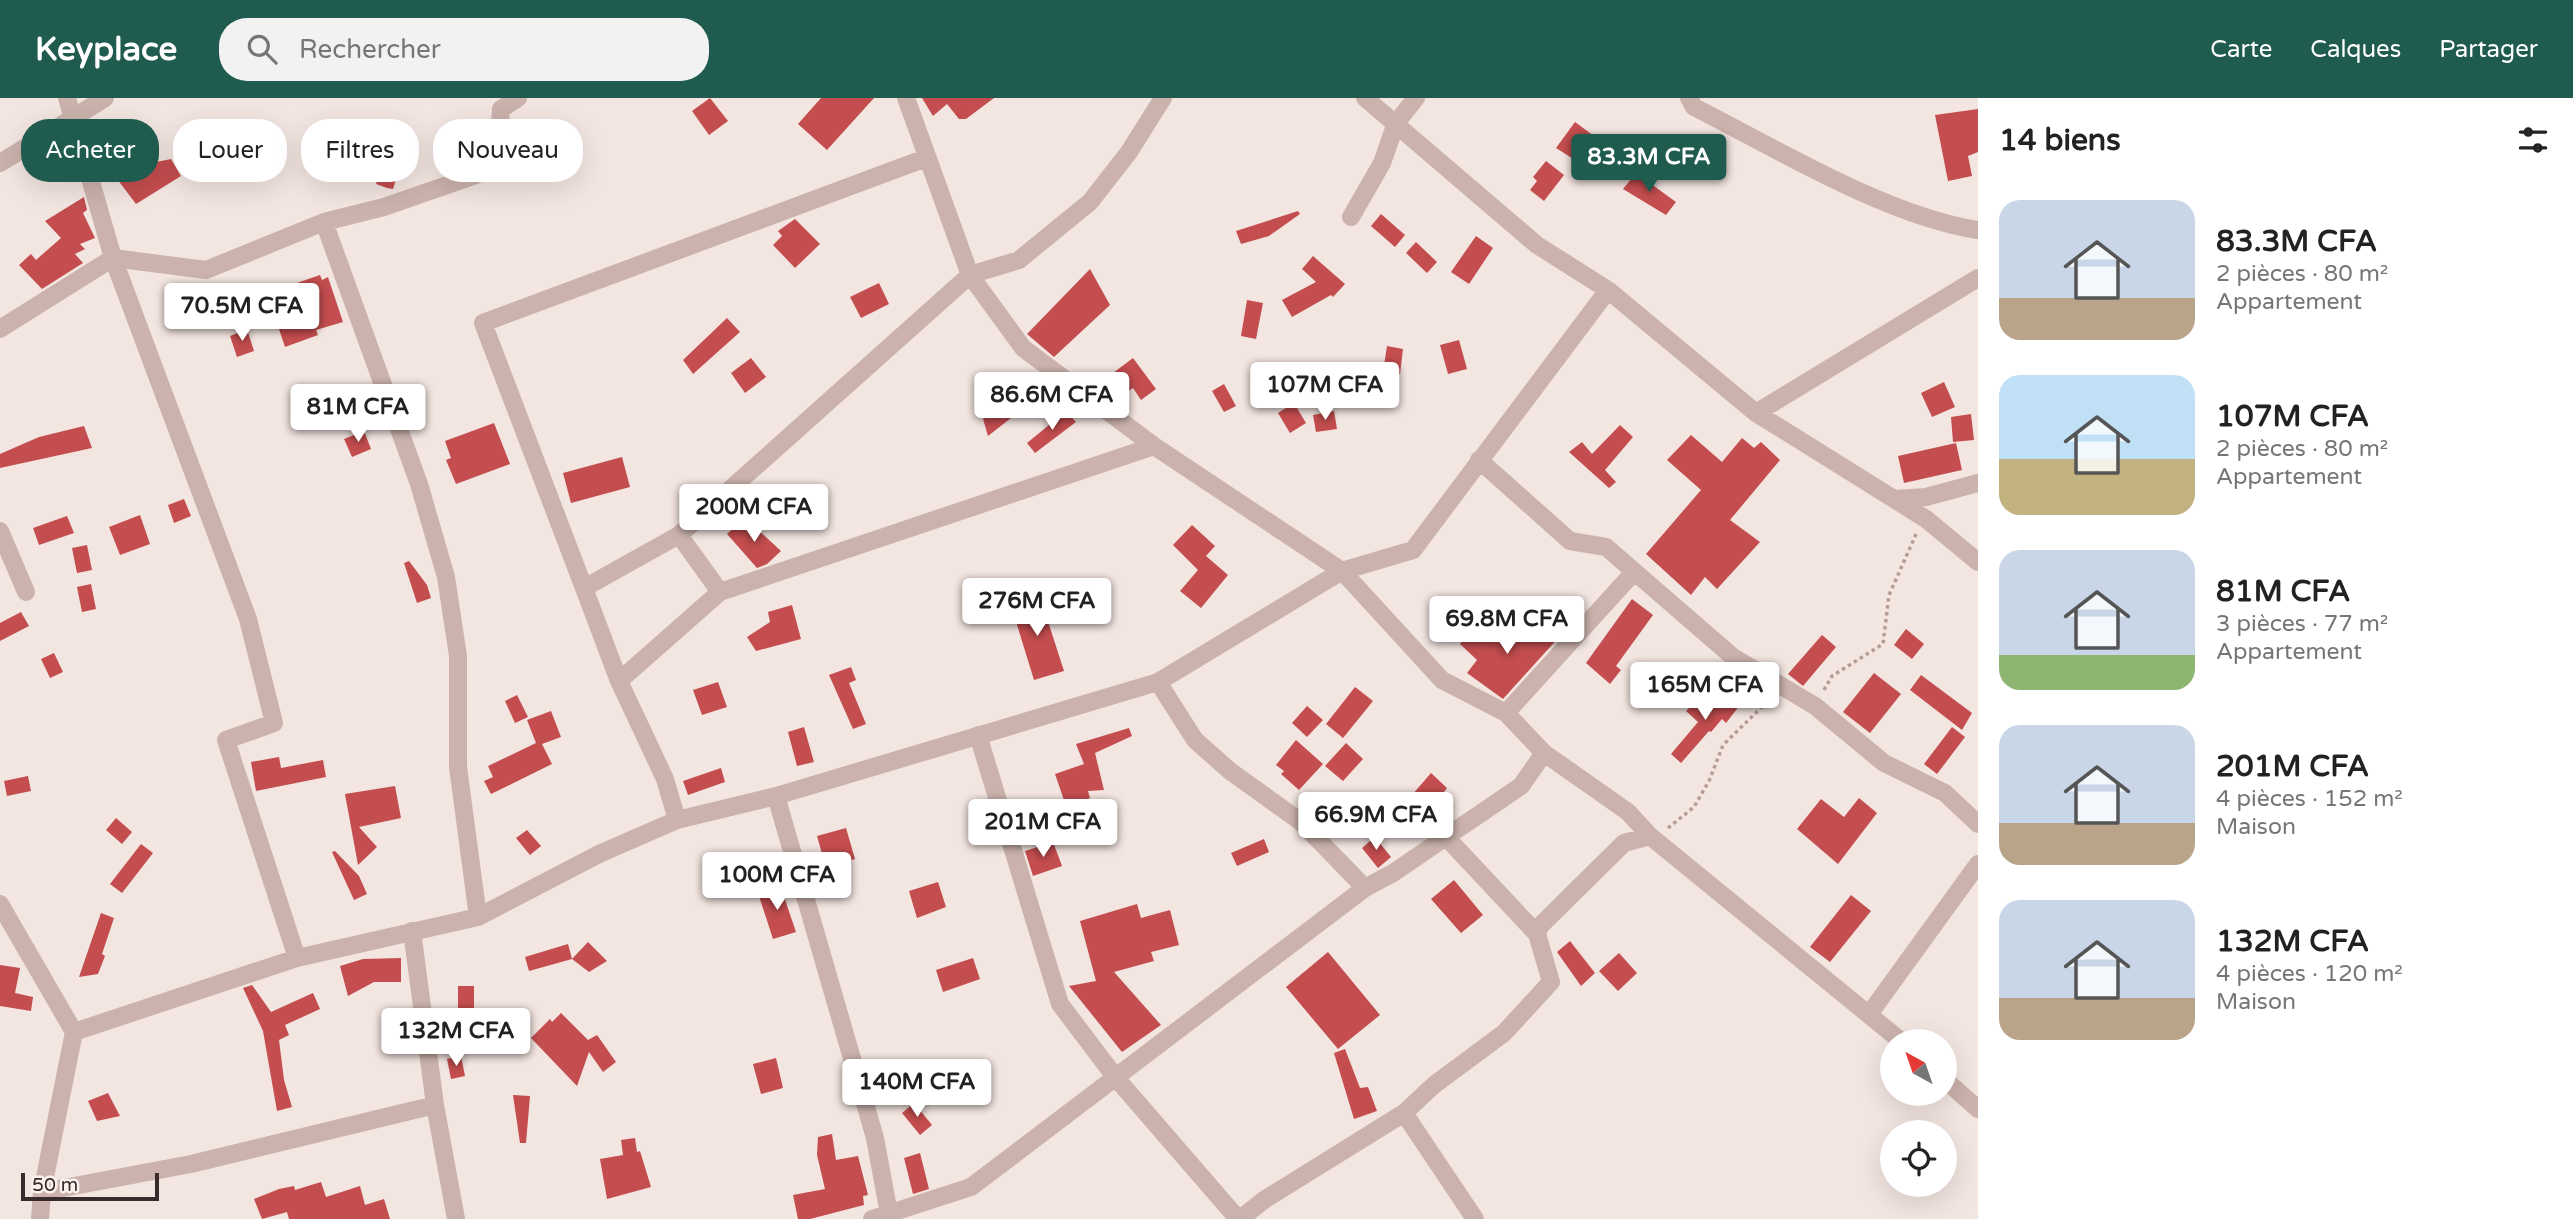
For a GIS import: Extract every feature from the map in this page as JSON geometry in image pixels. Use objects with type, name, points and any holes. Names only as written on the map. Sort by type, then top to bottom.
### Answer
[{"type":"street","points":[[67,98],[75,118],[113,258],[248,619],[274,723],[226,740],[297,958]]},
{"type":"street","points":[[0,163],[105,98]]},
{"type":"street","points":[[0,329],[113,258],[206,270],[324,222],[384,207],[476,175],[499,138],[498,104],[517,98]]},
{"type":"street","points":[[906,98],[970,275],[1023,348],[1154,446],[1342,570],[1442,680],[1506,713],[1544,753],[1628,812],[1650,836],[1763,931],[1888,1029]]},
{"type":"street","points":[[584,588],[679,535],[970,275],[1019,260],[1090,202],[1129,152],[1163,98]]},
{"type":"street","points":[[1365,98],[1538,245],[1608,290],[1756,414],[1926,519],[1978,562]]},
{"type":"street","points":[[1351,217],[1382,163],[1396,123],[1416,98]]},
{"type":"street","points":[[1689,98],[1693,107],[1826,174],[1938,224],[1978,230]]},
{"type":"street","points":[[677,820],[665,779],[619,681],[483,323],[926,158]]},
{"type":"street","points":[[324,222],[419,484],[446,577],[457,656],[458,767],[478,917]]},
{"type":"street","points":[[1756,414],[1978,278]]},
{"type":"street","points":[[74,1032],[297,958],[478,917],[599,854],[677,820],[775,796],[1158,682],[1342,570],[1413,550],[1608,290]]},
{"type":"street","points":[[619,681],[720,592],[1154,446]]},
{"type":"street","points":[[1479,460],[1570,541],[1606,547],[1733,657],[1815,706],[1884,763],[1945,793],[1978,824]]},
{"type":"street","points":[[1894,499],[1926,497],[1978,483]]},
{"type":"street","points":[[0,531],[26,592]]},
{"type":"street","points":[[679,535],[720,592]]},
{"type":"street","points":[[1506,713],[1634,572]]},
{"type":"street","points":[[1158,682],[1195,740],[1230,771],[1301,822],[1365,888]]},
{"type":"street","points":[[978,735],[1060,1004],[1116,1078],[1239,1219],[1264,1200],[1404,1113],[1434,1086],[1504,1033],[1550,982],[1550,971],[1536,934],[1446,838]]},
{"type":"street","points":[[775,796],[875,1138],[883,1217],[971,1187],[1365,888],[1393,873],[1521,786],[1544,753]]},
{"type":"street","points":[[1536,934],[1540,926],[1624,843],[1650,836]]},
{"type":"street","points":[[1870,1013],[1978,864]]},
{"type":"street","points":[[0,904],[74,1032],[42,1192],[40,1219]]},
{"type":"street","points":[[412,932],[435,1105],[456,1219]]},
{"type":"street","points":[[1957,1090],[1978,1109]]},
{"type":"street","points":[[42,1192],[191,1164],[435,1105]]},
{"type":"street","points":[[1404,1113],[1475,1219]]},
{"type":"path","points":[[1815,706],[1832,676],[1883,644],[1889,595],[1926,519]]},
{"type":"path","points":[[1650,836],[1667,828],[1694,807],[1710,781],[1723,745],[1768,703],[1776,682]]},
{"type":"building","points":[[710,98],[728,121],[709,135],[692,111]]},
{"type":"building","points":[[821,98],[874,98],[827,150],[798,124]]},
{"type":"building","points":[[922,98],[994,98],[966,119],[959,119],[947,104],[933,116]]},
{"type":"building","points":[[1978,109],[1978,152],[1968,156],[1972,176],[1948,181],[1935,115]]},
{"type":"building","points":[[1575,122],[1594,136],[1575,160],[1556,148]]},
{"type":"building","points":[[171,159],[173,181],[136,204],[119,182],[159,182],[159,161]]},
{"type":"building","points":[[1546,161],[1564,175],[1544,201],[1530,190],[1537,181],[1533,177]]},
{"type":"building","points":[[1636,173],[1676,202],[1666,215],[1623,189]]},
{"type":"building","points":[[377,182],[395,182],[393,189]]},
{"type":"building","points":[[84,197],[87,210],[83,213],[95,238],[80,244],[85,249],[75,254],[83,263],[42,289],[19,265],[31,254],[36,260],[61,238],[45,221]]},
{"type":"building","points":[[1298,211],[1300,214],[1269,236],[1241,244],[1236,231]]},
{"type":"building","points":[[1381,214],[1405,235],[1395,247],[1371,226]]},
{"type":"building","points":[[795,219],[820,244],[795,268],[773,245],[782,236],[778,231]]},
{"type":"building","points":[[1476,236],[1493,248],[1469,284],[1451,272]]},
{"type":"building","points":[[1416,242],[1437,262],[1427,273],[1406,253]]},
{"type":"building","points":[[1313,256],[1345,284],[1333,297],[1331,295],[1292,317],[1282,300],[1316,282],[1302,269]]},
{"type":"building","points":[[1090,269],[1110,305],[1054,357],[1027,334]]},
{"type":"building","points":[[320,275],[322,280],[328,277],[343,322],[316,330],[318,335],[285,347],[279,329],[306,319],[294,284]]},
{"type":"building","points":[[879,283],[889,304],[861,318],[850,297]]},
{"type":"building","points":[[1247,300],[1263,303],[1256,339],[1241,336]]},
{"type":"building","points":[[727,318],[740,332],[693,374],[683,360]]},
{"type":"building","points":[[247,329],[254,351],[237,357],[230,336]]},
{"type":"building","points":[[1459,340],[1467,369],[1448,374],[1440,345]]},
{"type":"building","points":[[1387,346],[1403,349],[1400,374],[1383,372]]},
{"type":"building","points":[[751,358],[766,377],[745,393],[731,373]]},
{"type":"building","points":[[1133,358],[1156,389],[1141,400],[1133,388],[1123,395],[1109,376]]},
{"type":"building","points":[[1034,380],[1043,393],[988,436],[983,419]]},
{"type":"building","points":[[1944,382],[1955,407],[1932,417],[1921,393]]},
{"type":"building","points":[[1224,384],[1236,406],[1224,412],[1212,391]]},
{"type":"building","points":[[1294,403],[1306,423],[1290,433],[1278,413]]},
{"type":"building","points":[[1066,411],[1076,422],[1035,453],[1027,443]]},
{"type":"building","points":[[1334,411],[1337,429],[1316,432],[1313,415]]},
{"type":"building","points":[[1971,414],[1974,440],[1953,442],[1951,417]]},
{"type":"building","points":[[494,423],[510,464],[456,484],[446,460],[451,458],[445,441]]},
{"type":"building","points":[[1620,425],[1633,437],[1605,470],[1616,482],[1609,488],[1569,452],[1582,442],[1592,454]]},
{"type":"building","points":[[84,426],[92,448],[0,468],[0,454],[39,437]]},
{"type":"building","points":[[364,431],[371,449],[352,457],[344,439]]},
{"type":"building","points":[[1691,435],[1722,462],[1742,438],[1754,448],[1761,442],[1780,460],[1730,520],[1760,542],[1717,589],[1705,577],[1691,595],[1646,554],[1701,490],[1667,460]]},
{"type":"building","points":[[1956,443],[1962,470],[1904,483],[1898,456]]},
{"type":"building","points":[[622,457],[630,487],[571,503],[563,473]]},
{"type":"building","points":[[184,499],[191,516],[174,523],[168,505]]},
{"type":"building","points":[[140,515],[150,544],[120,555],[109,527]]},
{"type":"building","points":[[67,516],[74,533],[39,545],[33,528]]},
{"type":"building","points":[[745,518],[781,551],[767,564],[757,568],[727,534]]},
{"type":"building","points":[[1192,525],[1215,546],[1206,556],[1228,575],[1201,608],[1180,591],[1198,570],[1173,545]]},
{"type":"building","points":[[87,545],[92,570],[77,573],[72,548]]},
{"type":"building","points":[[409,561],[427,585],[431,598],[417,603],[404,563]]},
{"type":"building","points":[[91,584],[96,609],[82,612],[77,587]]},
{"type":"building","points":[[1027,591],[1033,609],[1043,606],[1064,671],[1034,680],[1014,615],[1017,614],[1012,595]]},
{"type":"building","points":[[1632,599],[1653,615],[1616,666],[1621,670],[1610,684],[1586,663]]},
{"type":"building","points":[[792,605],[801,639],[756,651],[747,637],[770,622],[768,612]]},
{"type":"building","points":[[21,612],[29,626],[0,641],[0,623]]},
{"type":"building","points":[[1537,616],[1561,635],[1503,699],[1467,673],[1477,660],[1460,644],[1479,623],[1509,651]]},
{"type":"building","points":[[1906,629],[1924,644],[1912,659],[1894,645]]},
{"type":"building","points":[[1822,635],[1836,647],[1803,686],[1788,674]]},
{"type":"building","points":[[54,653],[63,672],[50,678],[41,659]]},
{"type":"building","points":[[851,667],[856,680],[849,683],[866,724],[853,729],[829,675]]},
{"type":"building","points":[[1874,673],[1901,694],[1870,733],[1843,712]]},
{"type":"building","points":[[1921,675],[1972,713],[1962,730],[1910,690]]},
{"type":"building","points":[[718,682],[727,707],[702,715],[693,690]]},
{"type":"building","points":[[1355,687],[1373,701],[1343,738],[1326,724]]},
{"type":"building","points":[[1724,691],[1740,705],[1726,723],[1722,719],[1709,731],[1681,763],[1671,754],[1698,722],[1686,711],[1701,696],[1712,706]]},
{"type":"building","points":[[517,695],[528,717],[515,723],[505,701]]},
{"type":"building","points":[[1307,706],[1323,720],[1307,737],[1292,723]]},
{"type":"building","points":[[551,711],[561,737],[542,744],[552,764],[491,794],[484,781],[493,777],[488,766],[536,743],[527,720]]},
{"type":"building","points":[[804,727],[814,762],[797,766],[788,732]]},
{"type":"building","points":[[1952,727],[1965,737],[1937,774],[1924,764]]},
{"type":"building","points":[[1129,728],[1132,736],[1095,753],[1104,790],[1088,791],[1090,798],[1066,806],[1055,774],[1084,764],[1076,744]]},
{"type":"building","points":[[1296,740],[1323,764],[1299,790],[1281,774],[1284,771],[1276,765]]},
{"type":"building","points":[[1346,743],[1363,759],[1343,781],[1325,766]]},
{"type":"building","points":[[279,757],[281,768],[323,760],[326,777],[256,791],[251,762]]},
{"type":"building","points":[[721,768],[725,782],[688,795],[683,781]]},
{"type":"building","points":[[1431,773],[1447,788],[1431,809],[1412,795]]},
{"type":"building","points":[[28,776],[31,791],[7,796],[4,781]]},
{"type":"building","points":[[395,786],[401,818],[359,827],[377,847],[358,865],[345,794]]},
{"type":"building","points":[[1859,798],[1877,813],[1838,864],[1797,829],[1821,799],[1844,817]]},
{"type":"building","points":[[116,818],[132,832],[122,844],[106,830]]},
{"type":"building","points":[[846,828],[855,859],[826,868],[817,836]]},
{"type":"building","points":[[527,830],[541,846],[530,855],[516,838]]},
{"type":"building","points":[[1375,837],[1391,857],[1378,868],[1362,848]]},
{"type":"building","points":[[1264,839],[1269,852],[1237,866],[1231,853]]},
{"type":"building","points":[[1053,842],[1062,866],[1033,876],[1025,851]]},
{"type":"building","points":[[141,844],[153,853],[122,893],[110,884]]},
{"type":"building","points":[[335,851],[359,876],[367,894],[354,900],[332,852]]},
{"type":"building","points":[[1454,880],[1483,915],[1461,933],[1431,899]]},
{"type":"building","points":[[938,882],[946,907],[917,918],[909,891]]},
{"type":"building","points":[[780,885],[796,932],[773,939],[758,893]]},
{"type":"building","points":[[1851,895],[1871,911],[1830,962],[1810,947]]},
{"type":"building","points":[[1137,904],[1141,918],[1170,910],[1179,945],[1151,952],[1154,961],[1114,972],[1161,1025],[1122,1052],[1069,986],[1096,981],[1080,921]]},
{"type":"building","points":[[101,913],[114,918],[102,954],[105,956],[98,974],[79,977]]},
{"type":"building","points":[[1570,941],[1595,973],[1581,986],[1557,952]]},
{"type":"building","points":[[588,942],[607,961],[589,972],[572,959]]},
{"type":"building","points":[[568,944],[572,959],[529,971],[525,957]]},
{"type":"building","points":[[1328,952],[1380,1015],[1338,1049],[1286,987]]},
{"type":"building","points":[[1619,953],[1637,973],[1618,991],[1599,971]]},
{"type":"building","points":[[401,958],[401,982],[374,982],[348,996],[340,966],[363,959]]},
{"type":"building","points":[[973,958],[980,979],[943,992],[936,970]]},
{"type":"building","points":[[0,965],[20,968],[15,993],[33,997],[31,1011],[0,1006]]},
{"type":"building","points":[[252,985],[271,1012],[313,993],[320,1009],[285,1025],[289,1035],[279,1040],[284,1080],[292,1107],[277,1111],[263,1031],[243,988]]},
{"type":"building","points":[[458,986],[474,986],[474,1010],[458,1010]]},
{"type":"building","points":[[561,1013],[588,1040],[597,1035],[616,1062],[603,1072],[589,1052],[577,1086],[531,1038],[550,1019],[552,1022]]},
{"type":"building","points":[[1345,1049],[1360,1088],[1368,1087],[1377,1111],[1354,1119],[1334,1053]]},
{"type":"building","points":[[461,1056],[465,1076],[451,1079],[447,1059]]},
{"type":"building","points":[[776,1058],[783,1088],[761,1094],[753,1064]]},
{"type":"building","points":[[108,1093],[120,1116],[97,1121],[88,1101]]},
{"type":"building","points":[[513,1095],[530,1096],[526,1143],[520,1143]]},
{"type":"building","points":[[914,1103],[932,1125],[920,1135],[902,1113]]},
{"type":"building","points":[[832,1134],[836,1160],[858,1156],[868,1195],[863,1196],[864,1205],[810,1219],[798,1219],[793,1195],[825,1189],[817,1155],[818,1137]]},
{"type":"building","points":[[635,1138],[637,1152],[640,1151],[651,1187],[607,1199],[600,1159],[623,1155],[621,1140]]},
{"type":"building","points":[[920,1153],[929,1189],[913,1194],[904,1158]]},
{"type":"building","points":[[321,1182],[326,1197],[360,1186],[365,1205],[384,1199],[390,1219],[289,1219],[287,1212],[262,1219],[254,1199],[279,1189],[294,1186],[295,1190]]}]
